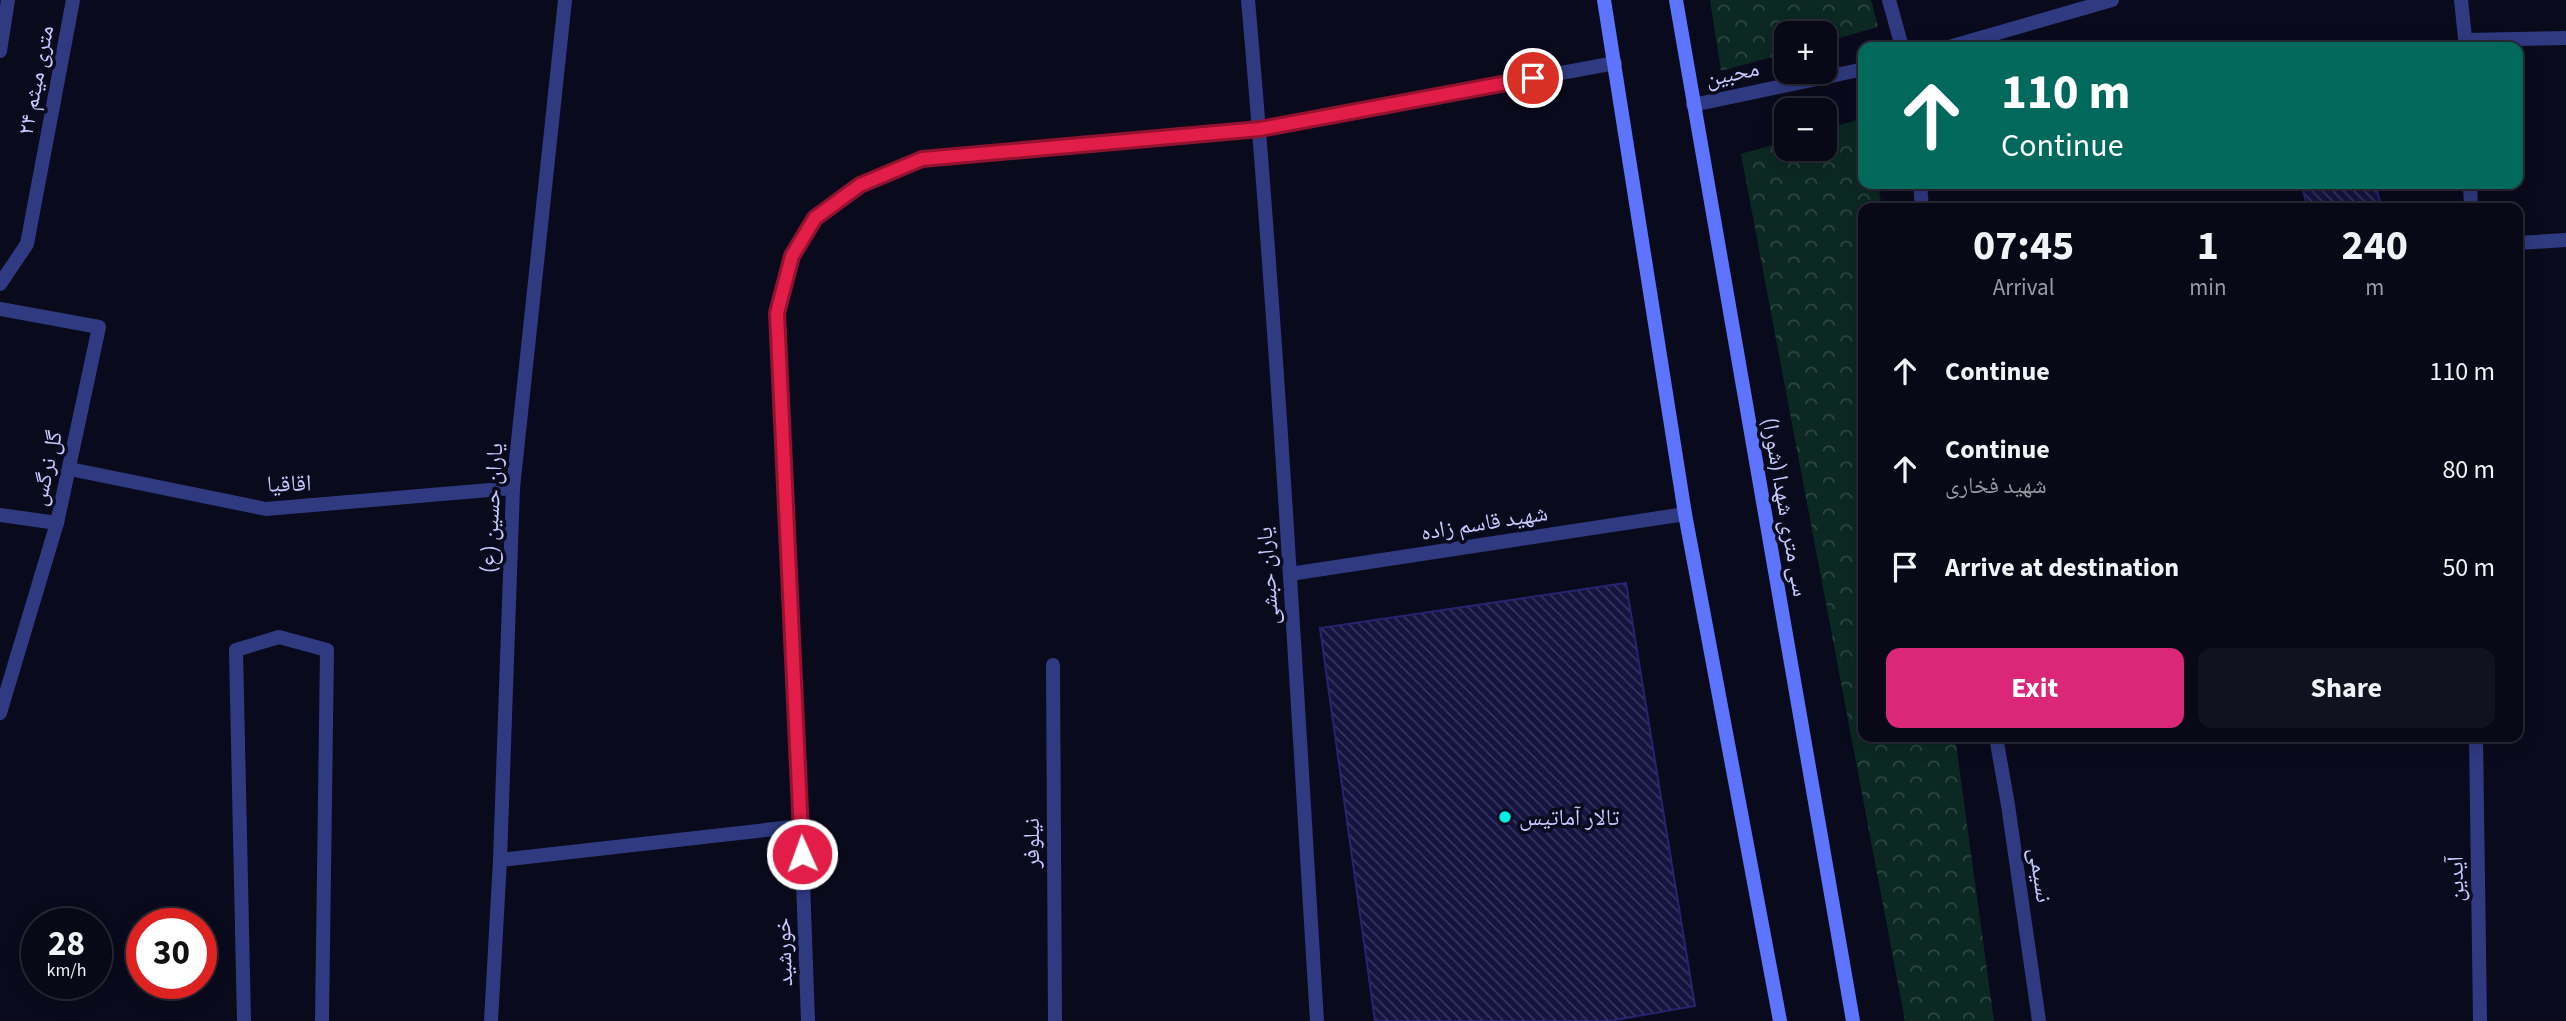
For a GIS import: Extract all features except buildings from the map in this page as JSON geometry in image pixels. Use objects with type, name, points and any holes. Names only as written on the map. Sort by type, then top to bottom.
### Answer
[{"type":"main road","points":[[1604,0],[1685,514],[1780,1021]]},
{"type":"main road","name":"سی متری شهدا (شورا)","points":[[1675,0],[1853,1021]]},
{"type":"street","name":"۲۴ متری میثم","points":[[0,51],[8,0]]},
{"type":"street","name":"۲۴ متری میثم","points":[[0,284],[27,244],[73,0]]},
{"type":"street","name":"یاران حسین (ع)","points":[[491,1021],[500,860],[513,488],[565,0]]},
{"type":"street","name":"یاران حبشی","points":[[1248,0],[1260,129],[1317,1021]]},
{"type":"street","points":[[1889,0],[1901,42]]},
{"type":"street","points":[[1966,42],[2112,0]]},
{"type":"street","points":[[2461,0],[2466,42]]},
{"type":"street","points":[[2499,42],[2566,38]]},
{"type":"street","points":[[1260,129],[1615,62]]},
{"type":"street","name":"محبین","points":[[1693,105],[1858,70]]},
{"type":"street","name":"خورشید","points":[[808,1021],[777,313],[792,256],[815,218],[860,185],[922,159],[1260,129]]},
{"type":"street","points":[[2523,243],[2566,240]]},
{"type":"street","name":"گل نرگس","points":[[0,309],[99,327],[57,523],[0,713]]},
{"type":"street","name":"اقاقیا","points":[[70,469],[266,509],[513,488]]},
{"type":"street","name":"شهید قاسم زاده","points":[[1290,574],[1685,514]]},
{"type":"street","points":[[0,515],[57,523]]},
{"type":"street","points":[[244,1021],[236,650],[279,637],[327,650],[322,1021]]},
{"type":"street","name":"نیلوفر","points":[[1053,665],[1055,1021]]},
{"type":"street","name":"نسیمی","points":[[1997,742],[2039,1021]]},
{"type":"street","name":"آیدین","points":[[2476,742],[2480,1021]]},
{"type":"street","points":[[500,860],[801,826]]},
{"type":"green space","points":[[1710,0],[1871,0],[1878,27],[1837,39],[1837,21],[1774,21],[1774,57],[1721,71]]},
{"type":"green space","points":[[1858,120],[1858,189],[1879,189],[1881,203],[1858,203],[1858,742],[1956,742],[1994,1021],[1905,1021],[1741,154],[1774,145],[1774,161],[1837,161],[1837,126]]},
{"type":"place","name":"تالار آماتیس","points":[[1505,817]]},
{"type":"route","points":[[802,854],[777,313],[792,256],[815,218],[860,185],[922,159],[1260,129],[1533,78]]}]
